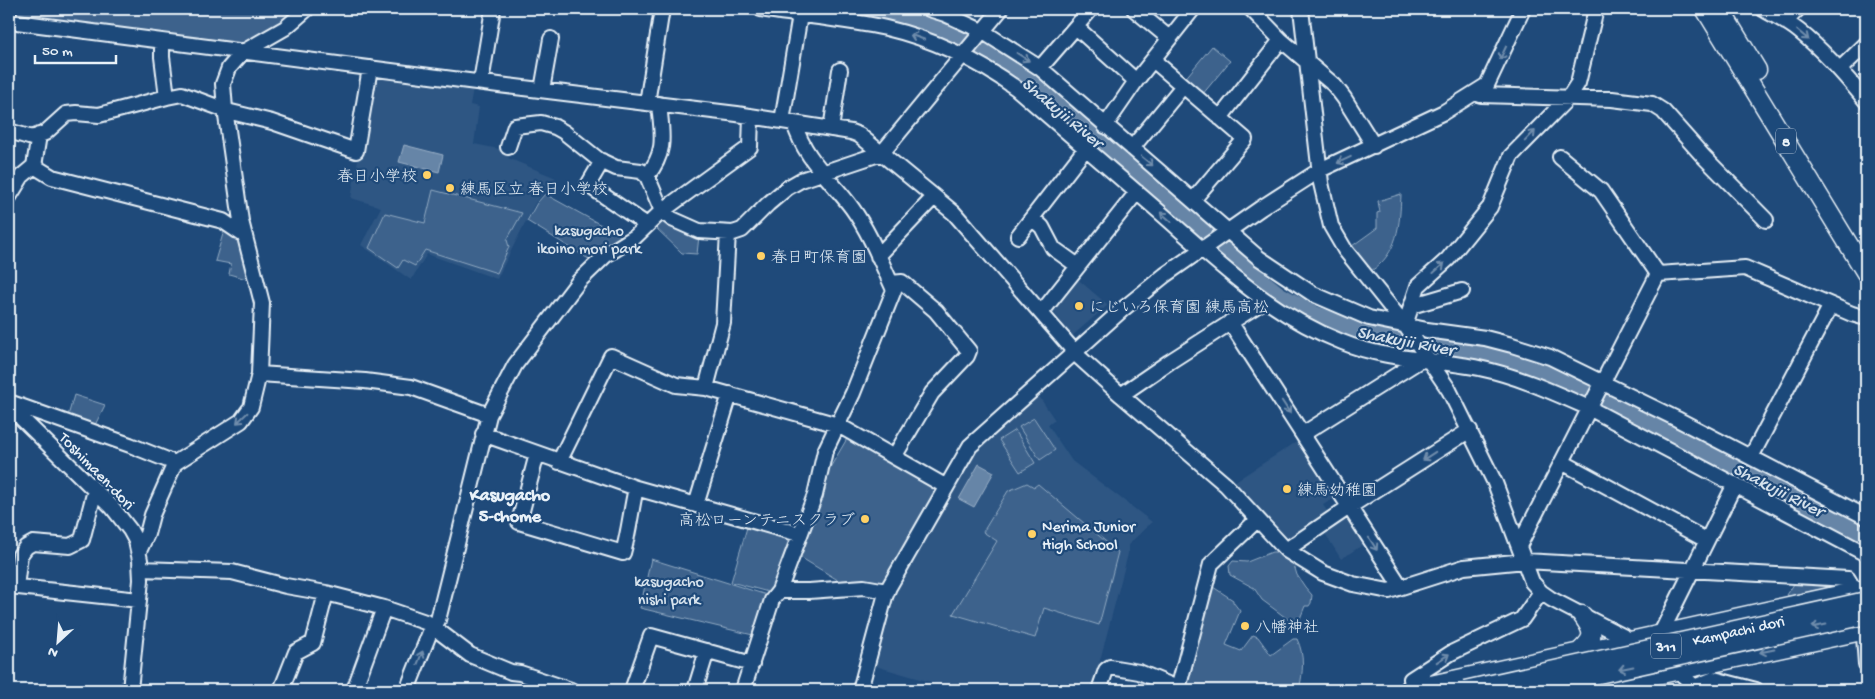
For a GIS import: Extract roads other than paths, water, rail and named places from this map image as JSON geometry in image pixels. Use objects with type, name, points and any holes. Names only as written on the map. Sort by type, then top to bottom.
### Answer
[{"type":"main road","name":"8","points":[[1705,9],[1866,273]]},
{"type":"main road","name":"8","points":[[1720,9],[1866,250]]},
{"type":"main road","name":"311","points":[[1411,690],[1660,635],[1863,594]]},
{"type":"main road","name":"Kampachi dori","points":[[1465,690],[1863,594]]},
{"type":"main road","points":[[1578,653],[1587,645],[1592,637],[1590,627],[1582,615]]},
{"type":"main road","name":"Kampachi dori","points":[[1526,690],[1866,625]]},
{"type":"main road","points":[[1587,690],[1623,686],[1866,625]]},
{"type":"street","points":[[139,551],[147,534],[152,515],[175,463],[241,421],[252,407],[259,374],[262,303],[245,236],[225,109],[223,84],[229,68],[242,52],[285,28],[307,9]]},
{"type":"street","points":[[481,82],[493,9]]},
{"type":"street","points":[[647,176],[656,164],[661,151],[662,134],[653,104],[662,9]]},
{"type":"street","points":[[762,9],[887,28],[963,55],[992,71],[1016,88],[1264,301],[1289,317],[1344,343],[1396,357],[1427,359],[1514,376],[1589,408],[1866,554]]},
{"type":"street","points":[[929,9],[945,14],[982,31],[1040,68],[1258,258],[1313,294],[1370,318],[1407,328],[1485,338],[1550,357],[1603,382],[1866,517]]},
{"type":"street","points":[[508,148],[515,126],[541,123],[555,127],[602,161],[616,168],[640,171],[647,176],[662,211],[672,219],[699,231],[728,233],[742,230],[787,188],[801,180],[882,153],[1001,9]]},
{"type":"street","points":[[1040,68],[1091,9]]},
{"type":"street","points":[[1134,9],[1169,38]]},
{"type":"street","points":[[1105,126],[1136,81],[1193,9]]},
{"type":"street","points":[[1251,9],[1281,40],[1334,85],[1374,146]]},
{"type":"street","points":[[1301,9],[1320,170],[1331,226],[1352,260],[1407,328],[1449,390],[1495,483],[1532,582],[1540,592],[1632,641],[1680,671],[1696,688],[1714,679],[1756,690]]},
{"type":"street","points":[[860,690],[887,592],[893,578],[970,446],[1137,298],[1260,208],[1320,170],[1437,115],[1476,93],[1490,82],[1523,9]]},
{"type":"street","points":[[1407,328],[1411,306],[1418,286],[1448,259],[1490,207],[1511,156],[1569,97],[1578,82],[1596,9]]},
{"type":"street","points":[[1762,9],[1798,30],[1840,69],[1866,101]]},
{"type":"street","points":[[1785,22],[1798,9]]},
{"type":"street","points":[[743,690],[772,600],[779,591],[815,495],[825,452],[853,393],[894,290],[867,230],[857,215],[818,169],[788,122],[800,15]]},
{"type":"street","points":[[9,21],[751,116],[859,135],[954,214],[1074,352],[1121,396],[1226,486],[1286,550],[1323,573],[1353,584],[1389,591],[1464,567],[1524,561],[1848,579],[1863,594],[1866,625],[1866,664]]},
{"type":"street","points":[[1076,27],[1136,81]]},
{"type":"street","points":[[542,90],[551,39]]},
{"type":"street","points":[[1220,118],[1281,40]]},
{"type":"street","points":[[162,41],[167,96]]},
{"type":"street","points":[[1840,69],[1866,44]]},
{"type":"street","points":[[1153,60],[1245,139],[1193,200]]},
{"type":"street","points":[[9,131],[32,138],[45,133],[66,114],[76,113],[99,116],[167,96],[182,94],[231,112],[272,122],[356,151],[370,68]]},
{"type":"street","points":[[831,129],[840,70]]},
{"type":"street","points":[[1132,148],[1183,86]]},
{"type":"street","points":[[1476,93],[1481,95],[1612,98],[1652,104],[1664,110],[1704,156],[1766,220]]},
{"type":"street","points":[[407,690],[433,626],[438,620],[489,415],[515,365],[579,281],[606,255],[635,237],[662,211],[750,147],[751,116]]},
{"type":"street","points":[[9,197],[22,176],[34,166],[39,135]]},
{"type":"street","points":[[1018,236],[1086,148]]},
{"type":"street","points":[[1560,157],[1601,191],[1658,274]]},
{"type":"street","points":[[602,161],[588,185],[647,225]]},
{"type":"street","points":[[34,166],[52,176],[223,221],[245,236]]},
{"type":"street","points":[[1041,314],[1137,192]]},
{"type":"street","points":[[878,256],[934,197]]},
{"type":"street","points":[[1032,218],[1042,227],[1053,248],[1078,266]]},
{"type":"street","points":[[706,388],[723,323],[728,233]]},
{"type":"street","points":[[1658,274],[1745,268],[1830,305],[1866,318]]},
{"type":"street","points":[[1519,546],[1658,274]]},
{"type":"street","points":[[891,283],[902,282],[936,311],[969,352],[968,356],[932,393],[894,456]]},
{"type":"street","points":[[1411,306],[1462,291]]},
{"type":"street","points":[[1121,396],[1264,301]]},
{"type":"street","points":[[1751,457],[1830,305]]},
{"type":"street","points":[[1230,322],[1401,588]]},
{"type":"street","points":[[559,462],[611,356],[676,385],[706,388],[838,425],[945,486]]},
{"type":"street","points":[[1303,434],[1427,359]]},
{"type":"street","points":[[259,374],[365,381],[411,387],[489,415]]},
{"type":"street","points":[[696,505],[730,394]]},
{"type":"street","points":[[9,402],[175,463]]},
{"type":"street","name":"Toshimaen-dori","points":[[9,406],[115,510],[130,530],[139,551],[141,569],[139,600],[130,690]]},
{"type":"street","points":[[1286,550],[1349,507],[1470,430]]},
{"type":"street","points":[[483,434],[636,488],[799,534]]},
{"type":"street","points":[[537,454],[528,480],[519,522],[623,553],[636,488]]},
{"type":"street","points":[[1562,462],[1706,540]]},
{"type":"street","points":[[1660,635],[1735,484]]},
{"type":"street","points":[[95,490],[82,540],[70,546],[34,543],[26,547],[20,555],[12,587],[139,600]]},
{"type":"street","points":[[1099,690],[1106,670],[1110,667],[1139,672],[1180,689],[1211,564],[1258,520]]},
{"type":"street","points":[[141,569],[232,572],[384,608],[428,623],[470,655],[511,672],[571,690]]},
{"type":"street","points":[[779,591],[864,588],[887,592]]},
{"type":"street","points":[[1411,690],[1411,679],[1443,658],[1522,619],[1540,592]]},
{"type":"street","points":[[281,690],[297,651],[313,643],[326,593]]},
{"type":"street","points":[[354,690],[384,608]]},
{"type":"street","points":[[632,690],[651,636],[752,664]]},
{"type":"street","points":[[695,690],[706,651]]},
{"type":"waterway","name":"Shakujii River","points":[[858,9],[939,30],[992,57],[1040,89],[1142,181],[1195,224],[1239,265],[1278,296],[1314,316],[1370,335],[1503,358],[1572,384],[1866,533]]},
{"type":"place","name":"春日小学校","points":[[427,175]]},
{"type":"place","name":"練馬区立 春日小学校","points":[[450,188]]},
{"type":"place","name":"春日町保育園","points":[[761,256]]},
{"type":"place","name":"にじいろ保育園 練馬高松","points":[[1079,306]]},
{"type":"place","name":"練馬幼稚園","points":[[1287,489]]},
{"type":"place","name":"高松ローンテニスクラブ","points":[[865,519]]},
{"type":"place","name":"Nerima Junior High School","points":[[1032,534]]},
{"type":"place","name":"八幡神社","points":[[1245,626]]},
{"type":"district","name":"Kasugacho 5-chome","points":[[510,504]]},
{"type":"park label","name":"kasugacho ikoino mori park","points":[[589,238]]},
{"type":"park label","name":"kasugacho nishi park","points":[[669,589]]}]
